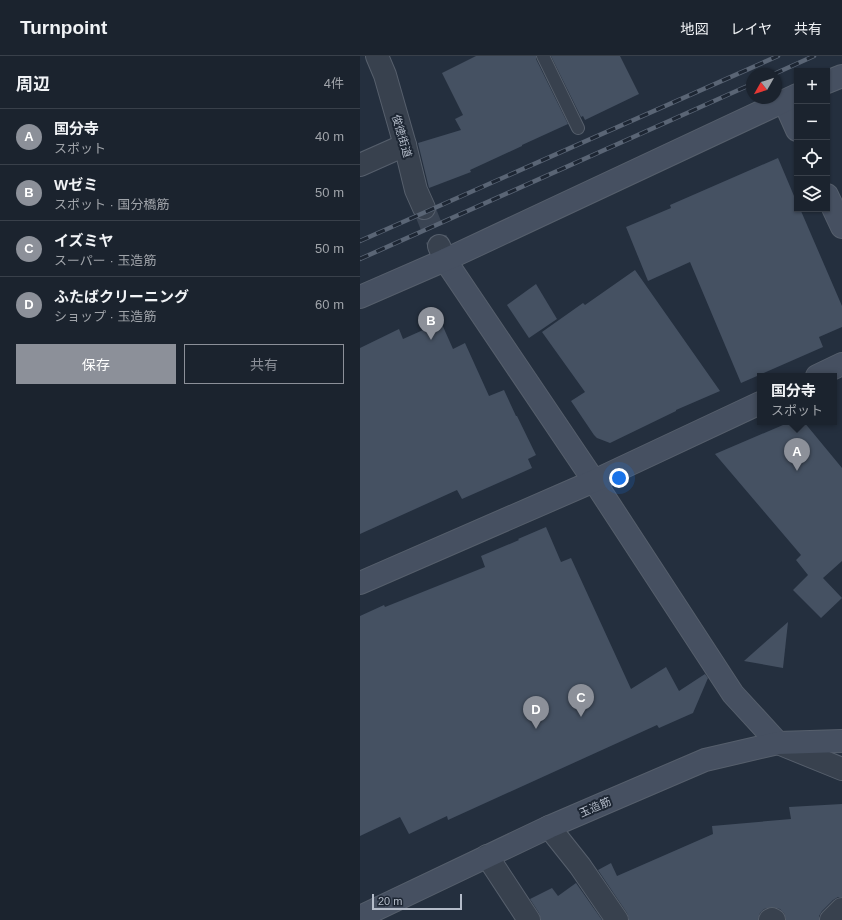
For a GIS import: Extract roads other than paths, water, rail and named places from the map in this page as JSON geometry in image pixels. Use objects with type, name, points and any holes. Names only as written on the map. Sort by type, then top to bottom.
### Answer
[{"type":"street","name":"俊徳街道","points":[[380,59],[405,145],[416,190],[424,208]]},
{"type":"street","points":[[830,81],[842,76]]},
{"type":"street","points":[[360,297],[442,253],[790,98],[794,116]]},
{"type":"street","points":[[360,165],[405,145]]},
{"type":"street","points":[[830,201],[842,227]]},
{"type":"street","points":[[442,253],[594,481],[733,694],[778,743],[842,769]]},
{"type":"street","points":[[823,373],[842,364]]},
{"type":"street","points":[[360,583],[594,481],[757,404]]},
{"type":"street","name":"玉造筋","points":[[360,917],[549,827],[705,760],[778,743],[842,741]]},
{"type":"street","points":[[549,827],[580,866],[617,920]]},
{"type":"street","points":[[488,856],[529,920]]},
{"type":"street","points":[[831,920],[842,909]]},
{"type":"street","points":[[770,920],[772,918],[774,920]]},
{"type":"lane","points":[[543,56],[578,128]]},
{"type":"tunnel","points":[[424,208],[439,246]]},
{"type":"railway","points":[[360,241],[778,56]]},
{"type":"railway","points":[[782,70],[814,56]]},
{"type":"railway","points":[[360,259],[746,87]]},
{"type":"place","name":"Wゼミ","points":[[431,340]]},
{"type":"place","name":"国分寺","points":[[797,471]]},
{"type":"place","name":"イズミヤ","points":[[581,717]]},
{"type":"place","name":"ふたばクリーニング","points":[[536,729]]}]
